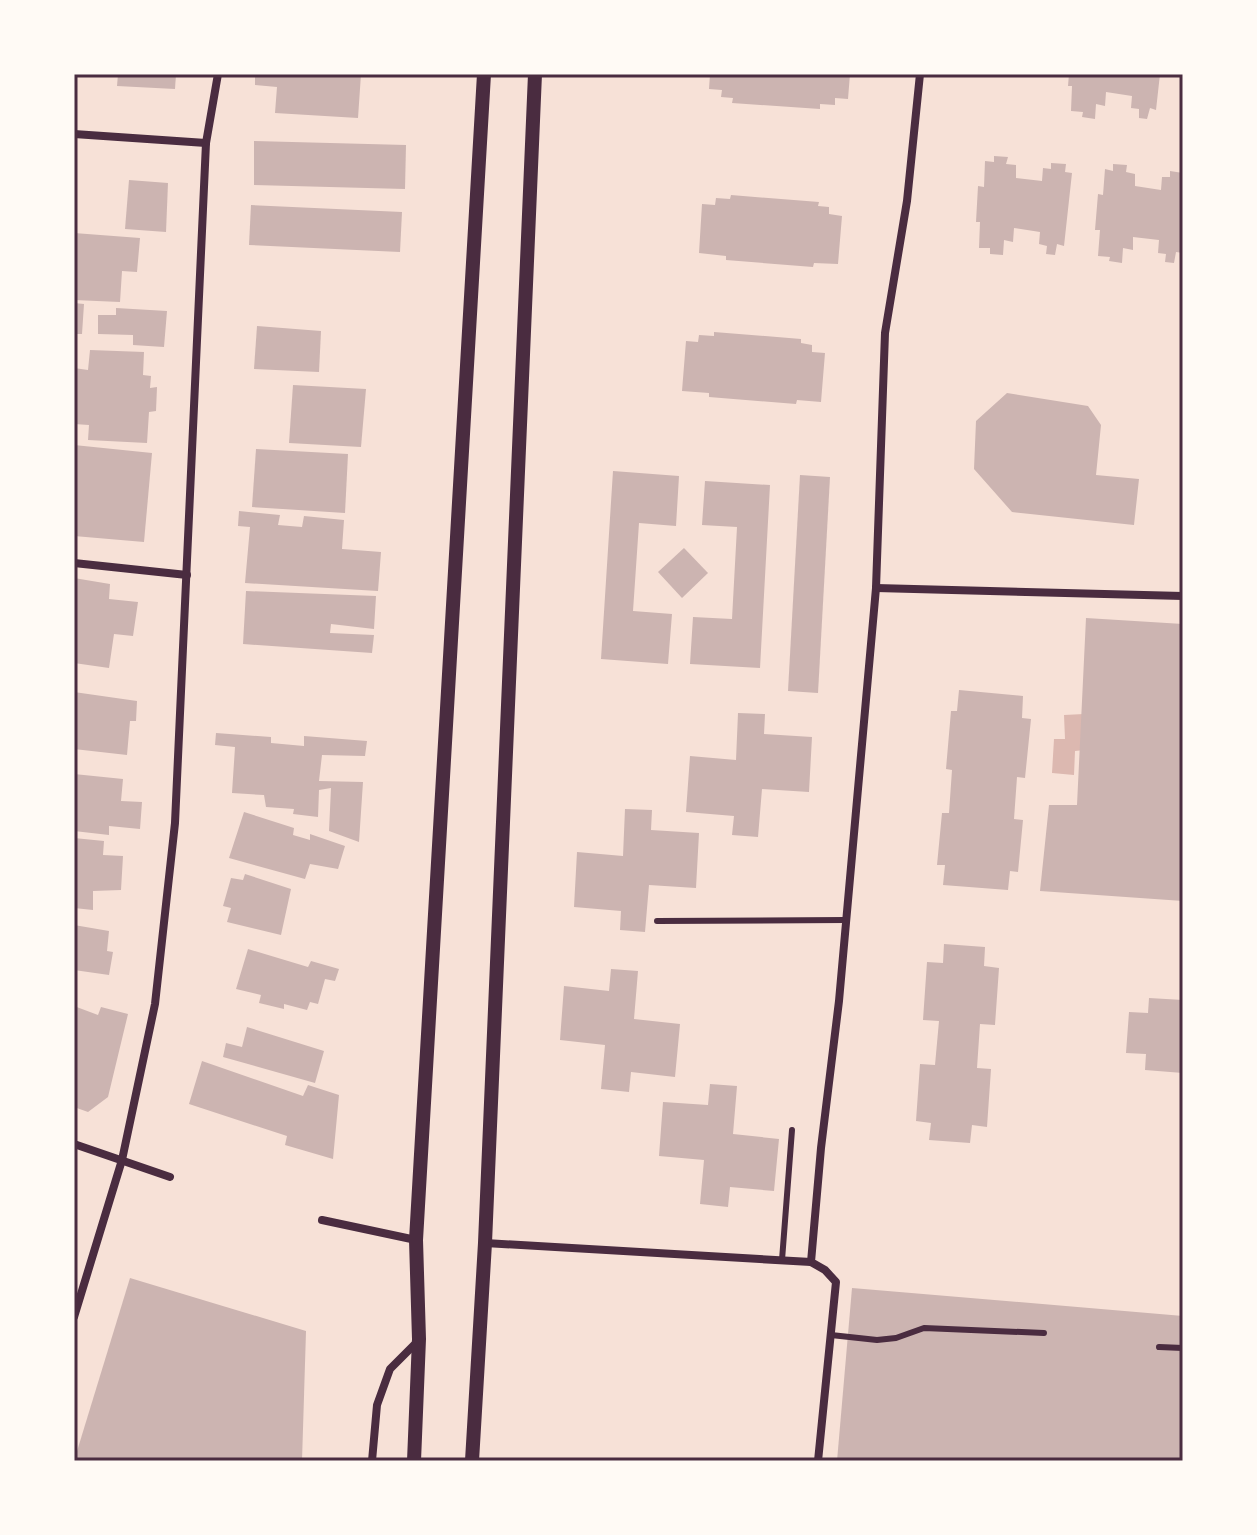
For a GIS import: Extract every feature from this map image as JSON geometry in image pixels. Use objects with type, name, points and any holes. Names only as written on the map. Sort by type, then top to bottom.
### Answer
[{"type":"street","points":[[74,1317],[122,1160],[155,1004],[174,838],[206,143],[218,74]]},
{"type":"street","points":[[414,1461],[419,1339],[416,1240],[484,74]]},
{"type":"street","points":[[472,1461],[485,1243],[535,74]]},
{"type":"street","points":[[811,1262],[876,588],[885,333],[907,201],[920,74]]},
{"type":"street","points":[[74,134],[206,143]]},
{"type":"street","points":[[74,563],[187,575]]},
{"type":"street","points":[[876,588],[1183,596]]},
{"type":"street","points":[[74,1144],[170,1177]]},
{"type":"street","points":[[322,1220],[416,1240]]},
{"type":"street","points":[[485,1243],[811,1262],[825,1270],[836,1282],[818,1461]]},
{"type":"street","points":[[372,1461],[377,1405],[390,1369],[419,1339]]},
{"type":"lane","points":[[657,921],[846,920]]},
{"type":"lane","points":[[782,1260],[792,1130]]},
{"type":"lane","points":[[831,1335],[877,1340],[896,1338],[924,1328],[1044,1333]]},
{"type":"lane","points":[[1159,1347],[1183,1348]]},
{"type":"shaded area","points":[[1084,714],[1084,750],[1075,751],[1074,775],[1052,773],[1054,739],[1065,739],[1064,715]]},
{"type":"building","points":[[118,74],[176,74],[175,89],[117,86]]},
{"type":"building","points":[[255,74],[361,74],[358,118],[275,113],[277,87],[255,85]]},
{"type":"building","points":[[710,74],[850,74],[848,99],[835,98],[835,105],[820,104],[820,109],[732,103],[733,98],[721,97],[722,90],[709,89]]},
{"type":"building","points":[[1069,74],[1160,74],[1156,110],[1150,108],[1147,119],[1139,118],[1139,109],[1131,108],[1132,96],[1106,92],[1105,106],[1096,104],[1095,119],[1082,117],[1083,112],[1071,111]]},
{"type":"building","points":[[254,141],[406,145],[405,189],[254,185]]},
{"type":"building","points":[[994,156],[1008,157],[1006,164],[1016,165],[1016,178],[1042,181],[1043,168],[1051,169],[1051,163],[1066,164],[1065,172],[1072,173],[1064,246],[1057,244],[1055,255],[1046,254],[1047,246],[1039,244],[1040,232],[1014,228],[1013,242],[1004,240],[1003,255],[990,254],[990,248],[979,248],[980,222],[976,222],[978,186],[984,187],[985,161],[994,162]]},
{"type":"building","points":[[1113,164],[1127,165],[1126,172],[1135,174],[1135,186],[1161,190],[1162,177],[1170,177],[1170,171],[1183,173],[1183,253],[1176,252],[1174,263],[1165,262],[1166,254],[1158,253],[1159,240],[1133,237],[1133,250],[1123,248],[1122,263],[1098,256],[1100,230],[1095,230],[1098,194],[1103,195],[1105,169],[1113,171]]},
{"type":"building","points":[[129,180],[168,183],[166,232],[125,229]]},
{"type":"building","points":[[731,195],[819,202],[818,206],[829,207],[829,214],[842,216],[838,264],[814,263],[813,267],[726,260],[726,256],[699,253],[702,204],[715,205],[716,198],[730,199]]},
{"type":"building","points":[[251,205],[402,212],[400,252],[249,245]]},
{"type":"building","points":[[74,233],[140,238],[137,272],[122,271],[120,302],[74,300]]},
{"type":"building","points":[[74,303],[84,304],[82,334],[77,334],[76,347]]},
{"type":"building","points":[[116,308],[167,311],[164,347],[133,345],[133,335],[98,334],[98,315],[116,315]]},
{"type":"building","points":[[257,326],[321,331],[319,372],[254,369]]},
{"type":"building","points":[[714,332],[801,339],[801,343],[812,345],[812,352],[825,353],[821,402],[797,400],[796,404],[709,397],[709,393],[682,391],[686,341],[698,342],[699,335],[714,336]]},
{"type":"building","points":[[90,350],[144,352],[143,375],[151,376],[150,388],[157,387],[156,411],[149,412],[147,443],[88,440],[89,425],[74,424],[74,368],[88,370]]},
{"type":"building","points":[[293,385],[366,389],[361,447],[289,443]]},
{"type":"building","points":[[1007,393],[1088,406],[1101,425],[1096,475],[1139,479],[1134,525],[1012,512],[974,469],[976,421]]},
{"type":"building","points":[[74,445],[152,453],[144,542],[74,536]]},
{"type":"building","points":[[256,449],[348,454],[345,513],[252,507]]},
{"type":"building","points":[[613,471],[679,476],[676,526],[639,523],[633,611],[672,614],[668,664],[601,659]]},
{"type":"building","points":[[800,475],[830,477],[818,693],[788,691]]},
{"type":"building","points":[[705,481],[770,485],[760,668],[690,664],[693,617],[732,619],[737,527],[702,525]]},
{"type":"building","points":[[239,511],[280,515],[278,525],[302,527],[304,516],[344,520],[342,549],[381,552],[378,591],[245,583],[250,527],[238,526]]},
{"type":"building","points":[[684,548],[708,573],[682,598],[658,572]]},
{"type":"building","points":[[74,578],[110,584],[109,599],[138,602],[133,636],[114,634],[109,668],[74,663]]},
{"type":"building","points":[[246,591],[376,596],[374,629],[331,624],[330,633],[374,635],[372,653],[243,644]]},
{"type":"building","points":[[1086,618],[1183,624],[1183,901],[1040,891],[1049,805],[1077,805]]},
{"type":"building","points":[[959,690],[1023,696],[1022,718],[1031,719],[1025,778],[1017,777],[1014,819],[1023,820],[1018,872],[1010,871],[1008,890],[943,885],[945,865],[937,865],[942,813],[949,813],[952,770],[946,769],[951,711],[957,711]]},
{"type":"building","points":[[74,692],[137,701],[136,721],[130,721],[127,755],[74,749]]},
{"type":"building","points":[[738,713],[765,714],[764,734],[812,737],[809,792],[762,789],[758,837],[732,835],[734,816],[686,812],[690,756],[736,760]]},
{"type":"building","points":[[216,733],[271,737],[271,743],[304,746],[304,736],[367,741],[365,756],[322,755],[319,781],[363,782],[359,842],[329,831],[331,788],[319,790],[318,817],[293,814],[294,809],[266,807],[264,795],[232,793],[235,747],[215,745]]},
{"type":"building","points":[[74,774],[123,779],[121,801],[142,802],[140,829],[109,826],[109,835],[74,831]]},
{"type":"building","points":[[625,809],[652,810],[651,830],[699,833],[696,888],[649,885],[645,932],[620,930],[621,911],[574,907],[577,852],[623,856]]},
{"type":"building","points":[[244,812],[294,828],[293,835],[310,840],[310,834],[345,846],[338,869],[310,864],[305,879],[229,858]]},
{"type":"building","points":[[74,838],[104,841],[103,855],[123,856],[121,890],[93,891],[93,910],[74,908]]},
{"type":"building","points":[[245,874],[291,889],[281,935],[227,922],[231,908],[223,906],[231,878],[243,880]]},
{"type":"building","points":[[74,925],[109,931],[107,951],[113,952],[109,975],[74,970]]},
{"type":"building","points":[[944,944],[985,947],[984,966],[999,968],[995,1025],[980,1024],[977,1068],[991,1069],[987,1127],[972,1125],[970,1143],[929,1140],[931,1123],[916,1121],[920,1064],[935,1065],[939,1021],[923,1020],[927,962],[943,963]]},
{"type":"building","points":[[248,949],[308,967],[311,961],[339,969],[335,981],[325,979],[318,1004],[310,1002],[307,1010],[284,1004],[284,1009],[259,1003],[261,995],[236,989]]},
{"type":"building","points":[[611,969],[638,971],[634,1019],[680,1024],[675,1077],[631,1072],[629,1092],[601,1089],[605,1045],[560,1040],[564,986],[609,991]]},
{"type":"building","points":[[1149,998],[1183,1000],[1183,1073],[1145,1070],[1146,1054],[1126,1053],[1129,1012],[1148,1013]]},
{"type":"building","points":[[74,1006],[98,1015],[101,1007],[128,1014],[108,1097],[88,1112],[74,1107]]},
{"type":"building","points":[[247,1027],[324,1051],[315,1083],[223,1057],[226,1043],[242,1047]]},
{"type":"building","points":[[202,1061],[303,1096],[308,1085],[339,1095],[333,1159],[285,1145],[287,1136],[189,1104]]},
{"type":"building","points":[[710,1084],[737,1086],[733,1134],[779,1139],[774,1191],[730,1187],[728,1207],[700,1204],[704,1160],[659,1156],[663,1102],[708,1105]]},
{"type":"building","points":[[130,1278],[306,1331],[302,1461],[74,1461]]},
{"type":"building","points":[[852,1288],[1183,1316],[1183,1461],[837,1461]]}]
